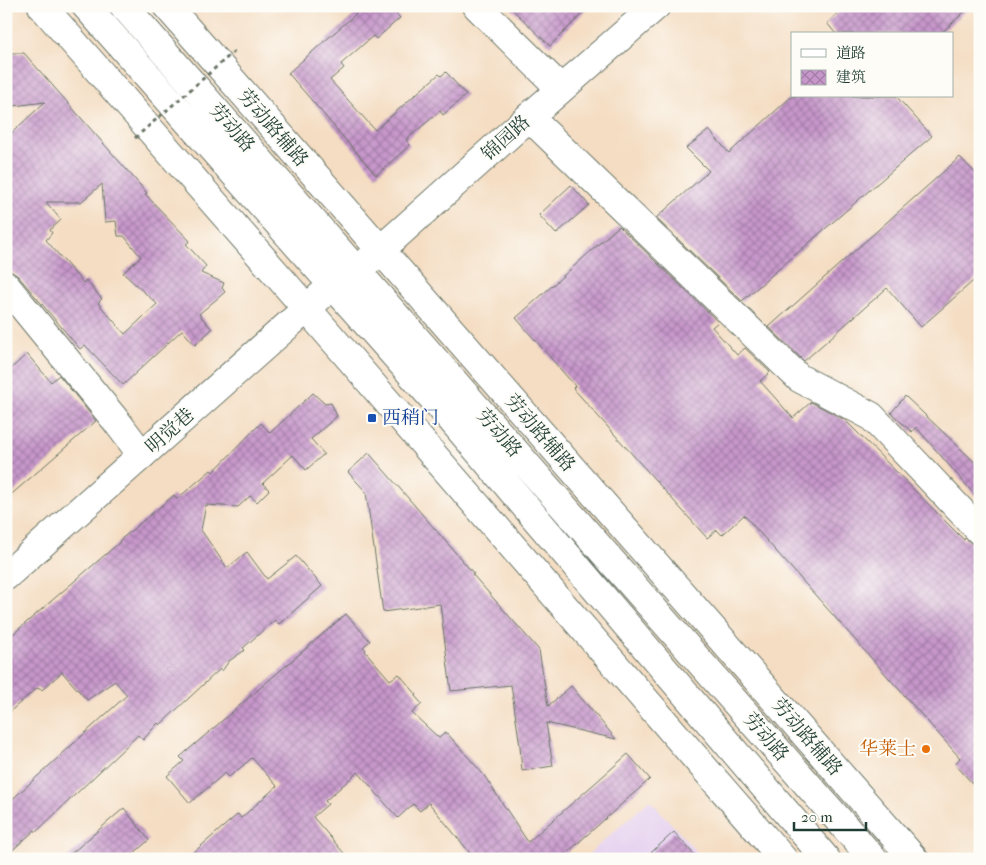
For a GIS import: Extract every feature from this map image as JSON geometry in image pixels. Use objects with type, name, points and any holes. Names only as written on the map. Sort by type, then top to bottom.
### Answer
[{"type":"street","points":[[42,6],[783,859]]},
{"type":"street","name":"劳动路","points":[[86,6],[446,412],[826,859]]},
{"type":"street","name":"劳动路","points":[[124,6],[873,859]]},
{"type":"street","name":"劳动路辅路","points":[[167,6],[914,859]]},
{"type":"street","points":[[477,6],[561,89]]},
{"type":"street","name":"锦园路","points":[[357,271],[656,6]]},
{"type":"street","points":[[529,117],[799,378],[871,416],[980,531]]},
{"type":"street","name":"明觉巷","points":[[6,576],[333,285]]},
{"type":"street","points":[[6,286],[142,455]]},
{"type":"path","points":[[135,138],[236,49]]},
{"type":"shaded area","points":[[650,800],[703,859],[583,859]]},
{"type":"building","points":[[365,6],[389,6],[400,18],[376,39],[373,36],[341,64],[344,68],[330,80],[375,130],[439,74],[441,76],[446,72],[466,95],[443,115],[440,111],[406,140],[410,145],[376,175],[288,73]]},
{"type":"building","points":[[509,6],[590,6],[550,46]]},
{"type":"building","points":[[845,6],[971,6],[942,32],[834,32],[827,23]]},
{"type":"building","points":[[6,53],[24,53],[147,193],[145,194],[190,241],[186,244],[206,266],[201,273],[224,283],[222,288],[225,292],[199,314],[212,329],[195,345],[182,330],[123,385],[85,345],[80,349],[18,276],[6,270],[6,138],[45,102],[6,107]],"holes":[[[102,184],[105,222],[116,221],[118,236],[124,236],[141,257],[123,273],[157,304],[125,334],[98,303],[102,299],[86,280],[83,283],[46,240],[52,233],[50,230],[61,220],[46,202],[81,202]]]},
{"type":"building","points":[[791,97],[898,98],[932,136],[742,301],[656,218],[709,171],[686,148],[709,130],[729,153]]},
{"type":"building","points":[[960,157],[980,178],[980,275],[921,327],[887,288],[804,361],[769,327]]},
{"type":"building","points":[[571,185],[589,205],[556,234],[539,215]]},
{"type":"building","points":[[619,226],[718,322],[712,327],[737,355],[745,348],[770,372],[760,381],[793,418],[811,402],[845,420],[964,540],[965,538],[975,546],[980,546],[980,792],[955,764],[960,758],[744,515],[722,535],[717,530],[707,538],[573,388],[575,386],[516,318]]},
{"type":"building","points":[[27,354],[51,382],[59,375],[96,421],[6,499],[6,373]]},
{"type":"building","points":[[313,393],[325,404],[331,403],[337,416],[311,439],[324,454],[306,470],[293,455],[263,483],[269,490],[257,502],[250,496],[238,507],[206,505],[201,530],[227,568],[247,552],[267,579],[296,556],[322,586],[279,624],[275,620],[243,648],[245,650],[229,661],[222,671],[220,669],[160,725],[158,723],[143,740],[138,735],[36,832],[35,830],[6,856],[6,805],[127,695],[115,681],[87,700],[62,672],[42,690],[37,688],[6,715],[6,640],[174,495],[177,499],[211,470],[213,472],[261,423],[270,433]]},
{"type":"building","points":[[905,396],[980,467],[980,501],[916,427],[912,432],[891,413]]},
{"type":"building","points":[[369,453],[539,650],[548,706],[571,686],[616,739],[546,723],[553,766],[522,771],[511,685],[451,691],[440,604],[383,612],[366,492],[348,472]]},
{"type":"building","points":[[346,614],[370,641],[363,647],[365,651],[390,680],[399,674],[417,695],[415,696],[422,704],[412,713],[439,738],[446,732],[483,774],[528,842],[628,754],[650,779],[560,859],[475,859],[429,803],[420,811],[413,804],[398,818],[358,772],[325,801],[328,804],[313,817],[349,859],[186,859],[238,814],[241,818],[277,786],[252,758],[229,777],[225,773],[190,803],[167,776],[184,761],[180,757]]},
{"type":"building","points":[[124,808],[149,840],[127,859],[65,859]]},
{"type":"building","points":[[674,832],[698,859],[644,859]]},
{"type":"place","name":"西稍门","points":[[372,418]]},
{"type":"place","name":"华莱士","points":[[926,749]]}]
